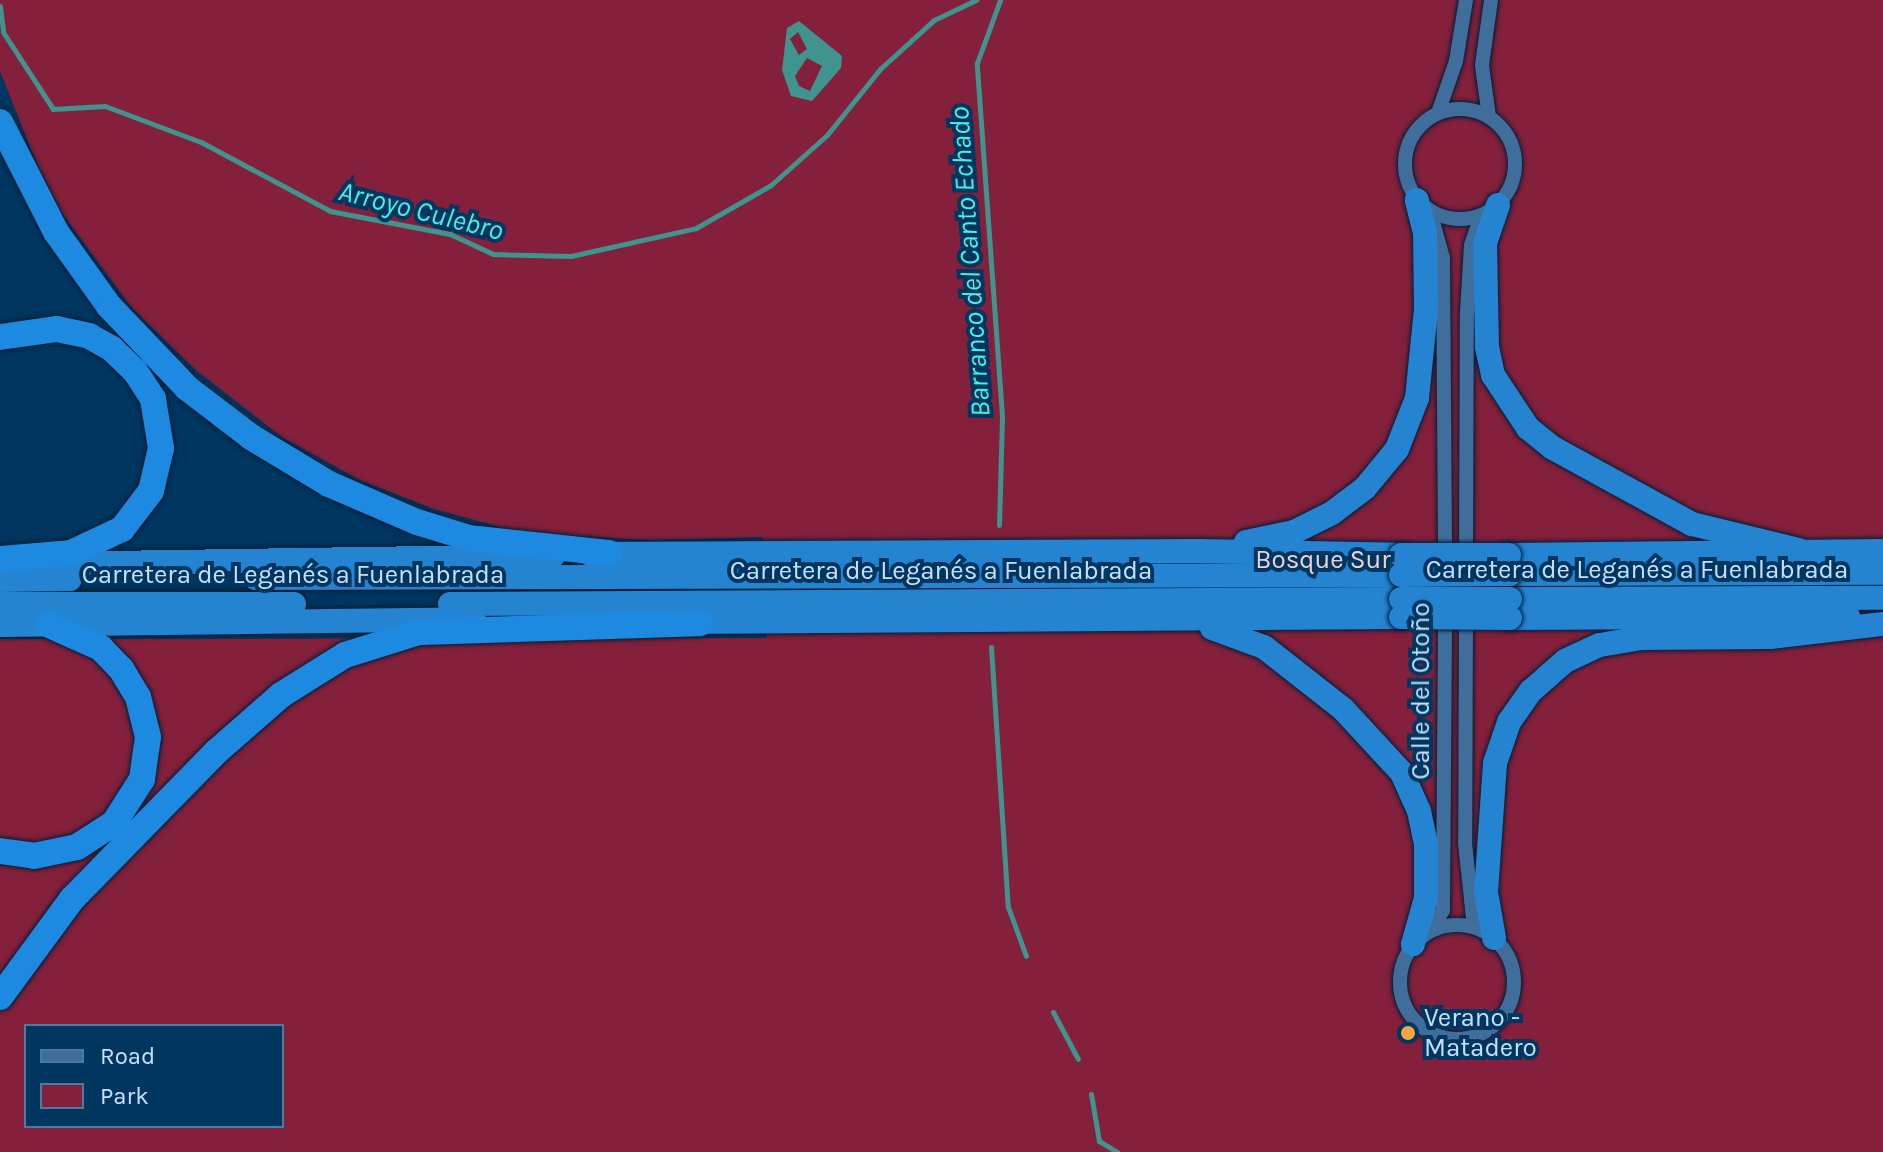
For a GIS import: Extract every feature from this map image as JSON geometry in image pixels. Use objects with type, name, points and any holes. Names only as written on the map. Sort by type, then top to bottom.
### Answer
[{"type":"highway","points":[[0,122],[49,221],[109,306],[187,388],[251,437],[329,484],[417,522],[482,540],[609,553]]},
{"type":"highway","points":[[1200,551],[1294,532],[1332,513],[1365,488],[1397,449],[1417,398],[1426,310],[1424,206]]},
{"type":"highway","points":[[1489,211],[1485,243],[1487,347],[1493,375],[1528,428],[1553,448],[1692,524],[1799,550]]},
{"type":"highway","points":[[0,337],[57,329],[112,349],[144,383],[161,439],[151,491],[122,529],[94,547],[71,553],[0,561]]},
{"type":"highway","points":[[1510,564],[1799,550],[1883,551]]},
{"type":"highway","points":[[0,561],[609,553],[1200,551],[1510,608],[1883,616]]},
{"type":"highway","points":[[1510,564],[1883,573]]},
{"type":"highway","name":"Carretera de Leganés a Fuenlabrada","points":[[0,604],[1401,586],[1510,564]]},
{"type":"highway","name":"Carretera de Leganés a Fuenlabrada","points":[[0,580],[702,573],[1401,586]]},
{"type":"highway","points":[[901,623],[1401,586]]},
{"type":"highway","name":"Carretera de Leganés a Fuenlabrada","points":[[1510,608],[1883,598]]},
{"type":"highway","points":[[0,625],[416,618],[1214,628],[1264,647],[1343,709],[1402,773],[1419,811],[1426,844],[1422,937]]},
{"type":"highway","points":[[0,997],[72,899],[216,752],[281,695],[345,655],[419,632],[700,623]]},
{"type":"highway","points":[[1484,932],[1488,804],[1495,763],[1509,722],[1523,701],[1565,661],[1600,645],[1641,638],[1770,637],[1883,624]]},
{"type":"highway","points":[[0,851],[34,856],[77,847],[114,823],[142,779],[148,737],[138,697],[121,669],[101,648],[49,625]]},
{"type":"street","points":[[1438,113],[1449,90],[1466,0]]},
{"type":"street","points":[[1489,117],[1482,65],[1491,0]]},
{"type":"street","points":[[1470,109],[1489,117],[1512,145],[1516,169],[1489,211],[1451,219],[1424,206],[1404,167],[1408,145],[1422,123],[1438,113],[1470,109]]},
{"type":"street","name":"Calle del Otoño","points":[[1422,937],[1443,910],[1445,843],[1443,258],[1424,206]]},
{"type":"street","name":"Calle del Otoño","points":[[1484,932],[1465,843],[1467,312],[1471,245],[1489,211]]},
{"type":"street","points":[[1454,924],[1484,932],[1512,965],[1514,990],[1505,1014],[1479,1036],[1454,1040],[1427,1032],[1408,1013],[1399,981],[1422,937],[1454,924]]},
{"type":"green space","name":"Bosque Sur","points":[[0,0],[1883,0],[1883,1152],[0,1152],[0,639],[767,638],[762,537],[650,540],[523,533],[434,509],[360,480],[282,437],[196,370],[132,308],[50,197],[0,71]]},
{"type":"shaded area","points":[[799,21],[842,56],[841,68],[812,101],[791,96],[782,70],[787,28]],"holes":[[[798,32],[807,49],[799,55],[790,39]],[[807,58],[822,66],[810,91],[799,86],[795,76]]]},
{"type":"waterway","name":"Arroyo Culebro","points":[[0,6],[3,32],[53,109],[105,106],[201,142],[330,211],[450,234],[493,254],[571,256],[696,228],[771,185],[827,135],[880,69],[934,20],[976,0]]},
{"type":"waterway","name":"Barranco del Canto Echado","points":[[999,525],[1002,416],[977,63],[1000,0]]},
{"type":"waterway","name":"Barranco del Canto Echado","points":[[991,647],[1008,907],[1026,956]]},
{"type":"waterway","name":"Barranco del Canto Echado","points":[[1053,1012],[1078,1059]]},
{"type":"waterway","name":"Barranco del Canto Echado","points":[[1091,1094],[1099,1141],[1117,1152]]},
{"type":"place","name":"Verano - Matadero","points":[[1408,1033]]}]
